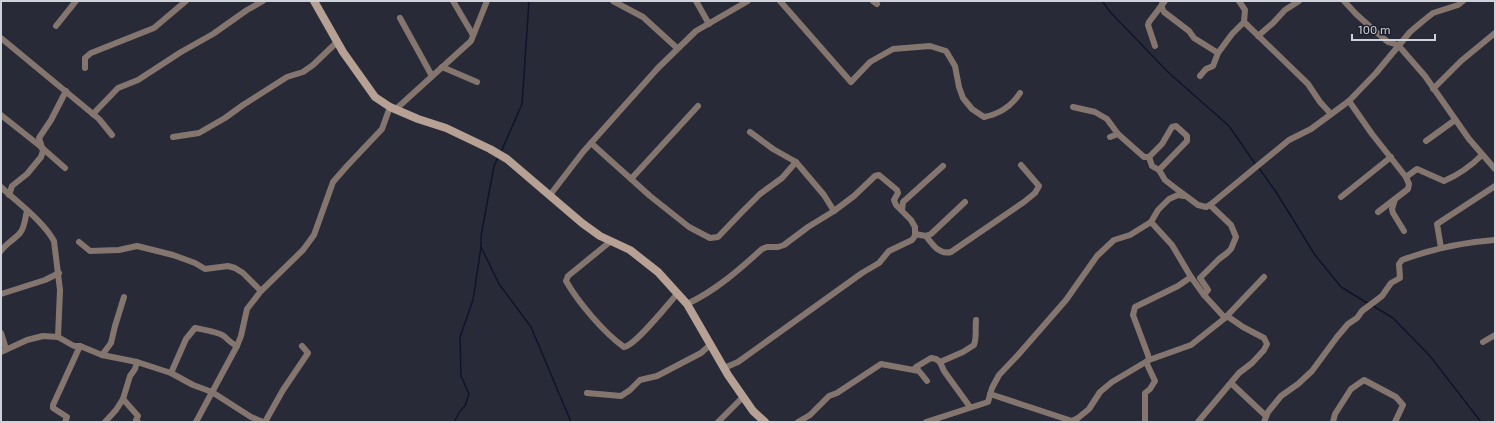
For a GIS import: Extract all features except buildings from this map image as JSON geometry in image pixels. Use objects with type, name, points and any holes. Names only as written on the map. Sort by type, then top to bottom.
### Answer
[{"type":"street","points":[[56,26],[76,1]]},
{"type":"street","points":[[85,68],[85,58],[92,53],[154,28],[186,1]]},
{"type":"street","points":[[93,114],[118,88],[138,80],[263,1]]},
{"type":"street","points":[[314,1],[342,52],[375,97],[393,108],[418,119],[446,128],[490,149],[507,159],[582,223],[611,241],[630,250],[658,272],[687,304],[742,397],[765,422]]},
{"type":"street","points":[[453,1],[473,35]]},
{"type":"street","points":[[196,422],[237,346],[241,336],[247,309],[261,291],[303,250],[314,235],[333,182],[382,129],[393,108],[466,46],[473,35],[487,1]]},
{"type":"street","points":[[613,1],[643,17],[677,48]]},
{"type":"street","points":[[696,1],[709,24]]},
{"type":"street","points":[[550,195],[591,143],[677,48],[696,31],[748,1]]},
{"type":"street","points":[[780,1],[850,82],[870,62],[892,49],[930,46],[946,51],[956,66],[959,87],[963,98],[972,109],[984,117],[994,115],[1014,103],[1020,92]]},
{"type":"street","points":[[1200,76],[1213,66],[1218,53],[1232,34],[1244,22],[1245,10],[1239,1]]},
{"type":"street","points":[[1258,36],[1285,10],[1299,1]]},
{"type":"street","points":[[1344,1],[1356,14],[1388,42],[1398,45],[1425,76],[1455,120],[1482,155],[1495,169]]},
{"type":"street","points":[[1149,157],[1152,166],[1159,170],[1165,180],[1198,205],[1206,207],[1289,140],[1311,129],[1349,101],[1376,73],[1410,32],[1433,13],[1458,5],[1463,1]]},
{"type":"street","points":[[1164,3],[1162,8],[1164,12],[1189,31],[1194,38],[1218,53]]},
{"type":"street","points":[[1155,46],[1148,25],[1164,3]]},
{"type":"street","points":[[400,18],[432,76]]},
{"type":"street","points":[[1244,22],[1308,84],[1320,102],[1331,114]]},
{"type":"street","points":[[1433,89],[1461,61],[1495,33]]},
{"type":"street","points":[[1,38],[93,114],[112,135]]},
{"type":"street","points":[[173,137],[199,133],[225,118],[286,77],[303,72],[313,65],[337,42]]},
{"type":"street","points":[[442,67],[477,82]]},
{"type":"street","points":[[9,195],[12,186],[28,174],[42,156],[43,151],[40,146],[39,138],[51,120],[66,91]]},
{"type":"street","points":[[1349,101],[1372,134],[1406,177],[1410,187],[1378,212]]},
{"type":"street","points":[[631,179],[698,106]]},
{"type":"street","points":[[1073,107],[1095,112],[1107,119],[1118,134],[1144,157],[1149,157]]},
{"type":"street","points":[[1,115],[65,168]]},
{"type":"street","points":[[1426,141],[1455,120]]},
{"type":"street","points":[[1149,157],[1162,144],[1172,127],[1176,126],[1187,136],[1187,141],[1159,170]]},
{"type":"street","points":[[750,132],[773,149],[796,162],[824,195],[834,211]]},
{"type":"street","points":[[1110,137],[1118,134]]},
{"type":"street","points":[[591,143],[631,179],[689,227],[710,238],[718,237],[760,194],[782,178],[796,162]]},
{"type":"street","points":[[1406,177],[1417,169],[1444,181],[1454,177],[1482,155]]},
{"type":"street","points":[[1342,197],[1391,157]]},
{"type":"street","points":[[926,236],[940,251],[944,253],[951,252],[1024,202],[1035,193],[1039,186],[1021,165]]},
{"type":"street","points":[[902,210],[903,202],[943,166]]},
{"type":"street","points":[[687,304],[703,296],[736,273],[762,249],[784,245],[854,196],[877,175],[897,190],[898,193],[894,200],[895,203],[911,220],[915,227],[915,234],[912,240],[889,252],[879,263],[862,273],[738,362],[724,368]]},
{"type":"street","points":[[1441,248],[1437,224],[1495,186]]},
{"type":"street","points":[[1,187],[50,234],[54,241],[60,290],[58,337]]},
{"type":"street","points":[[926,422],[988,402],[999,375],[1066,300],[1098,256],[1114,240],[1130,235],[1152,222],[1165,202],[1178,195],[1186,196]]},
{"type":"street","points":[[1395,199],[1392,209],[1393,213],[1404,230]]},
{"type":"street","points":[[915,234],[926,236],[931,234],[965,202]]},
{"type":"street","points":[[1204,295],[1208,290],[1200,278],[1218,259],[1231,249],[1236,237],[1231,225],[1210,205]]},
{"type":"street","points":[[1,251],[5,245],[21,232],[24,226],[27,211]]},
{"type":"street","points":[[1152,222],[1172,245],[1191,277],[1204,295],[1226,317],[1264,338],[1267,344],[1264,350],[1252,363],[1239,373],[1232,384],[1198,422]]},
{"type":"street","points":[[1232,384],[1265,419],[1268,412],[1281,396],[1298,384],[1312,371],[1348,324],[1382,296],[1387,287],[1400,278],[1399,264],[1402,260],[1441,248],[1478,241],[1495,240]]},
{"type":"street","points":[[611,241],[568,276],[566,281],[593,317],[615,340],[624,347],[627,347],[637,339],[678,293]]},
{"type":"street","points":[[79,242],[90,251],[119,250],[137,246],[173,255],[195,263],[205,269],[228,266],[243,273],[261,291]]},
{"type":"street","points":[[1,294],[45,280],[59,273]]},
{"type":"street","points":[[1145,422],[1145,394],[1155,381],[1133,311],[1139,304],[1178,286],[1191,277]]},
{"type":"street","points":[[990,394],[1071,422],[1089,409],[1100,392],[1112,382],[1148,361],[1191,345],[1226,317],[1264,277]]},
{"type":"street","points":[[102,355],[111,343],[124,297]]},
{"type":"street","points":[[940,362],[963,352],[974,345],[976,320]]},
{"type":"street","points":[[171,373],[186,339],[195,328],[223,336],[237,346]]},
{"type":"street","points":[[1,334],[4,350],[27,340],[43,336],[58,337],[74,346],[80,346],[102,355],[137,362],[171,373],[193,385],[212,392],[251,417],[264,422],[308,354],[302,346]]},
{"type":"street","points":[[1483,342],[1495,335]]},
{"type":"street","points":[[587,393],[621,396],[630,390],[640,380],[657,376],[701,353],[710,344]]},
{"type":"street","points":[[65,422],[67,417],[55,410],[53,405],[80,346]]},
{"type":"street","points":[[914,370],[916,367],[931,358],[936,358],[970,407]]},
{"type":"street","points":[[105,422],[123,400],[130,376],[135,369],[137,362]]},
{"type":"street","points":[[798,422],[810,415],[829,396],[880,364],[921,372],[927,381]]},
{"type":"street","points":[[1333,422],[1335,414],[1352,389],[1364,380],[1396,397],[1403,405],[1395,422]]},
{"type":"street","points":[[718,422],[742,397]]},
{"type":"street","points":[[123,400],[138,416],[136,420],[138,422]]},
{"type":"waterway","points":[[501,152],[522,104],[529,1]]},
{"type":"waterway","points":[[1102,1],[1111,13],[1169,73],[1229,126],[1256,165]]},
{"type":"waterway","points":[[498,157],[494,166],[481,236],[481,247],[499,284],[531,327],[571,422]]},
{"type":"waterway","points":[[1259,168],[1276,192],[1315,255],[1341,287],[1369,304]]},
{"type":"waterway","points":[[454,422],[460,411],[465,406],[469,394],[461,376],[460,337],[473,300],[481,247]]},
{"type":"waterway","points":[[1373,306],[1393,318],[1430,356],[1481,422]]}]
